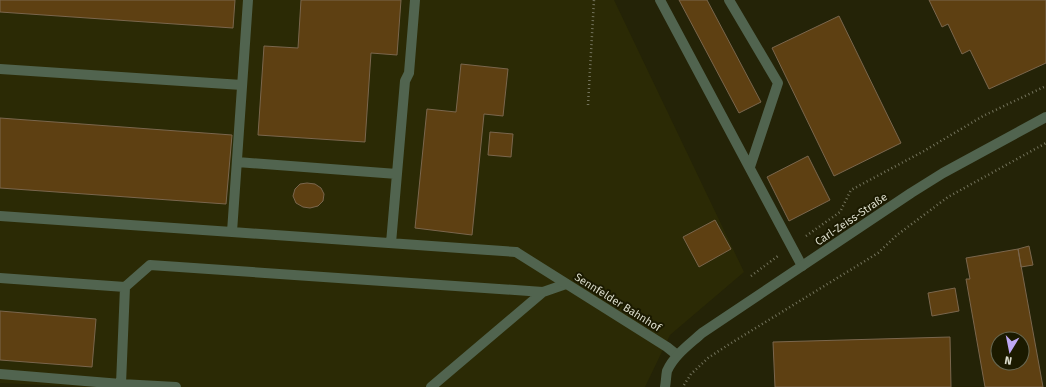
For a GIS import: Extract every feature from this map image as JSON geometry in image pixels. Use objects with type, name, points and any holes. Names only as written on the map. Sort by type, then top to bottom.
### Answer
[{"type":"street","points":[[232,232],[248,0]]},
{"type":"street","points":[[0,216],[391,244],[405,81],[408,73],[415,0]]},
{"type":"street","points":[[660,0],[802,266]]},
{"type":"street","points":[[729,0],[778,82],[750,167]]},
{"type":"street","points":[[0,69],[242,85]]},
{"type":"street","name":"Carl-Zeiss-Straße","points":[[677,355],[702,333],[911,193],[1046,117]]},
{"type":"street","points":[[237,162],[397,174]]},
{"type":"street","name":"Sennfelder Bahnhof","points":[[391,244],[516,252],[667,347],[677,355]]},
{"type":"street","points":[[0,278],[125,287],[150,266],[543,292]]},
{"type":"street","points":[[431,387],[543,292],[566,284]]},
{"type":"street","points":[[120,384],[125,287]]},
{"type":"street","points":[[665,387],[667,372],[677,355]]},
{"type":"street","points":[[0,374],[176,387]]},
{"type":"path","points":[[588,105],[594,0]]},
{"type":"path","points":[[749,278],[840,212],[851,190],[924,151],[983,116],[1046,86]]},
{"type":"path","points":[[683,387],[691,374],[708,358],[878,252],[897,235],[948,197],[1046,143]]},
{"type":"shaded area","points":[[0,0],[614,0],[744,272],[670,335],[645,387],[83,387],[0,383]]},
{"type":"building","points":[[0,0],[235,0],[233,28],[0,12]]},
{"type":"building","points":[[301,0],[401,0],[397,55],[371,53],[365,142],[258,135],[264,46],[298,48]]},
{"type":"building","points":[[679,0],[707,0],[761,102],[739,113]]},
{"type":"building","points":[[929,0],[1046,0],[1046,63],[989,89],[970,50],[962,54],[948,24],[942,27]]},
{"type":"building","points":[[839,16],[901,143],[834,176],[772,48]]},
{"type":"building","points":[[461,64],[508,69],[503,116],[484,114],[472,235],[415,228],[427,109],[456,112]]},
{"type":"building","points":[[0,118],[232,135],[226,204],[0,188]]},
{"type":"building","points":[[490,132],[513,134],[511,157],[488,155]]},
{"type":"building","points":[[808,156],[830,200],[789,221],[767,177]]},
{"type":"building","points":[[300,184],[315,184],[321,188],[324,194],[323,201],[318,206],[310,208],[303,207],[296,203],[293,196],[295,189]]},
{"type":"building","points":[[715,220],[731,249],[699,267],[683,237]]},
{"type":"building","points":[[1029,246],[1033,265],[1021,267],[1018,249]]},
{"type":"building","points":[[1018,249],[1043,387],[985,387],[966,279],[970,279],[966,258]]},
{"type":"building","points":[[955,288],[959,311],[932,316],[928,293]]},
{"type":"building","points":[[0,311],[96,319],[92,367],[0,360]]},
{"type":"building","points":[[950,337],[951,387],[775,387],[773,342]]}]
